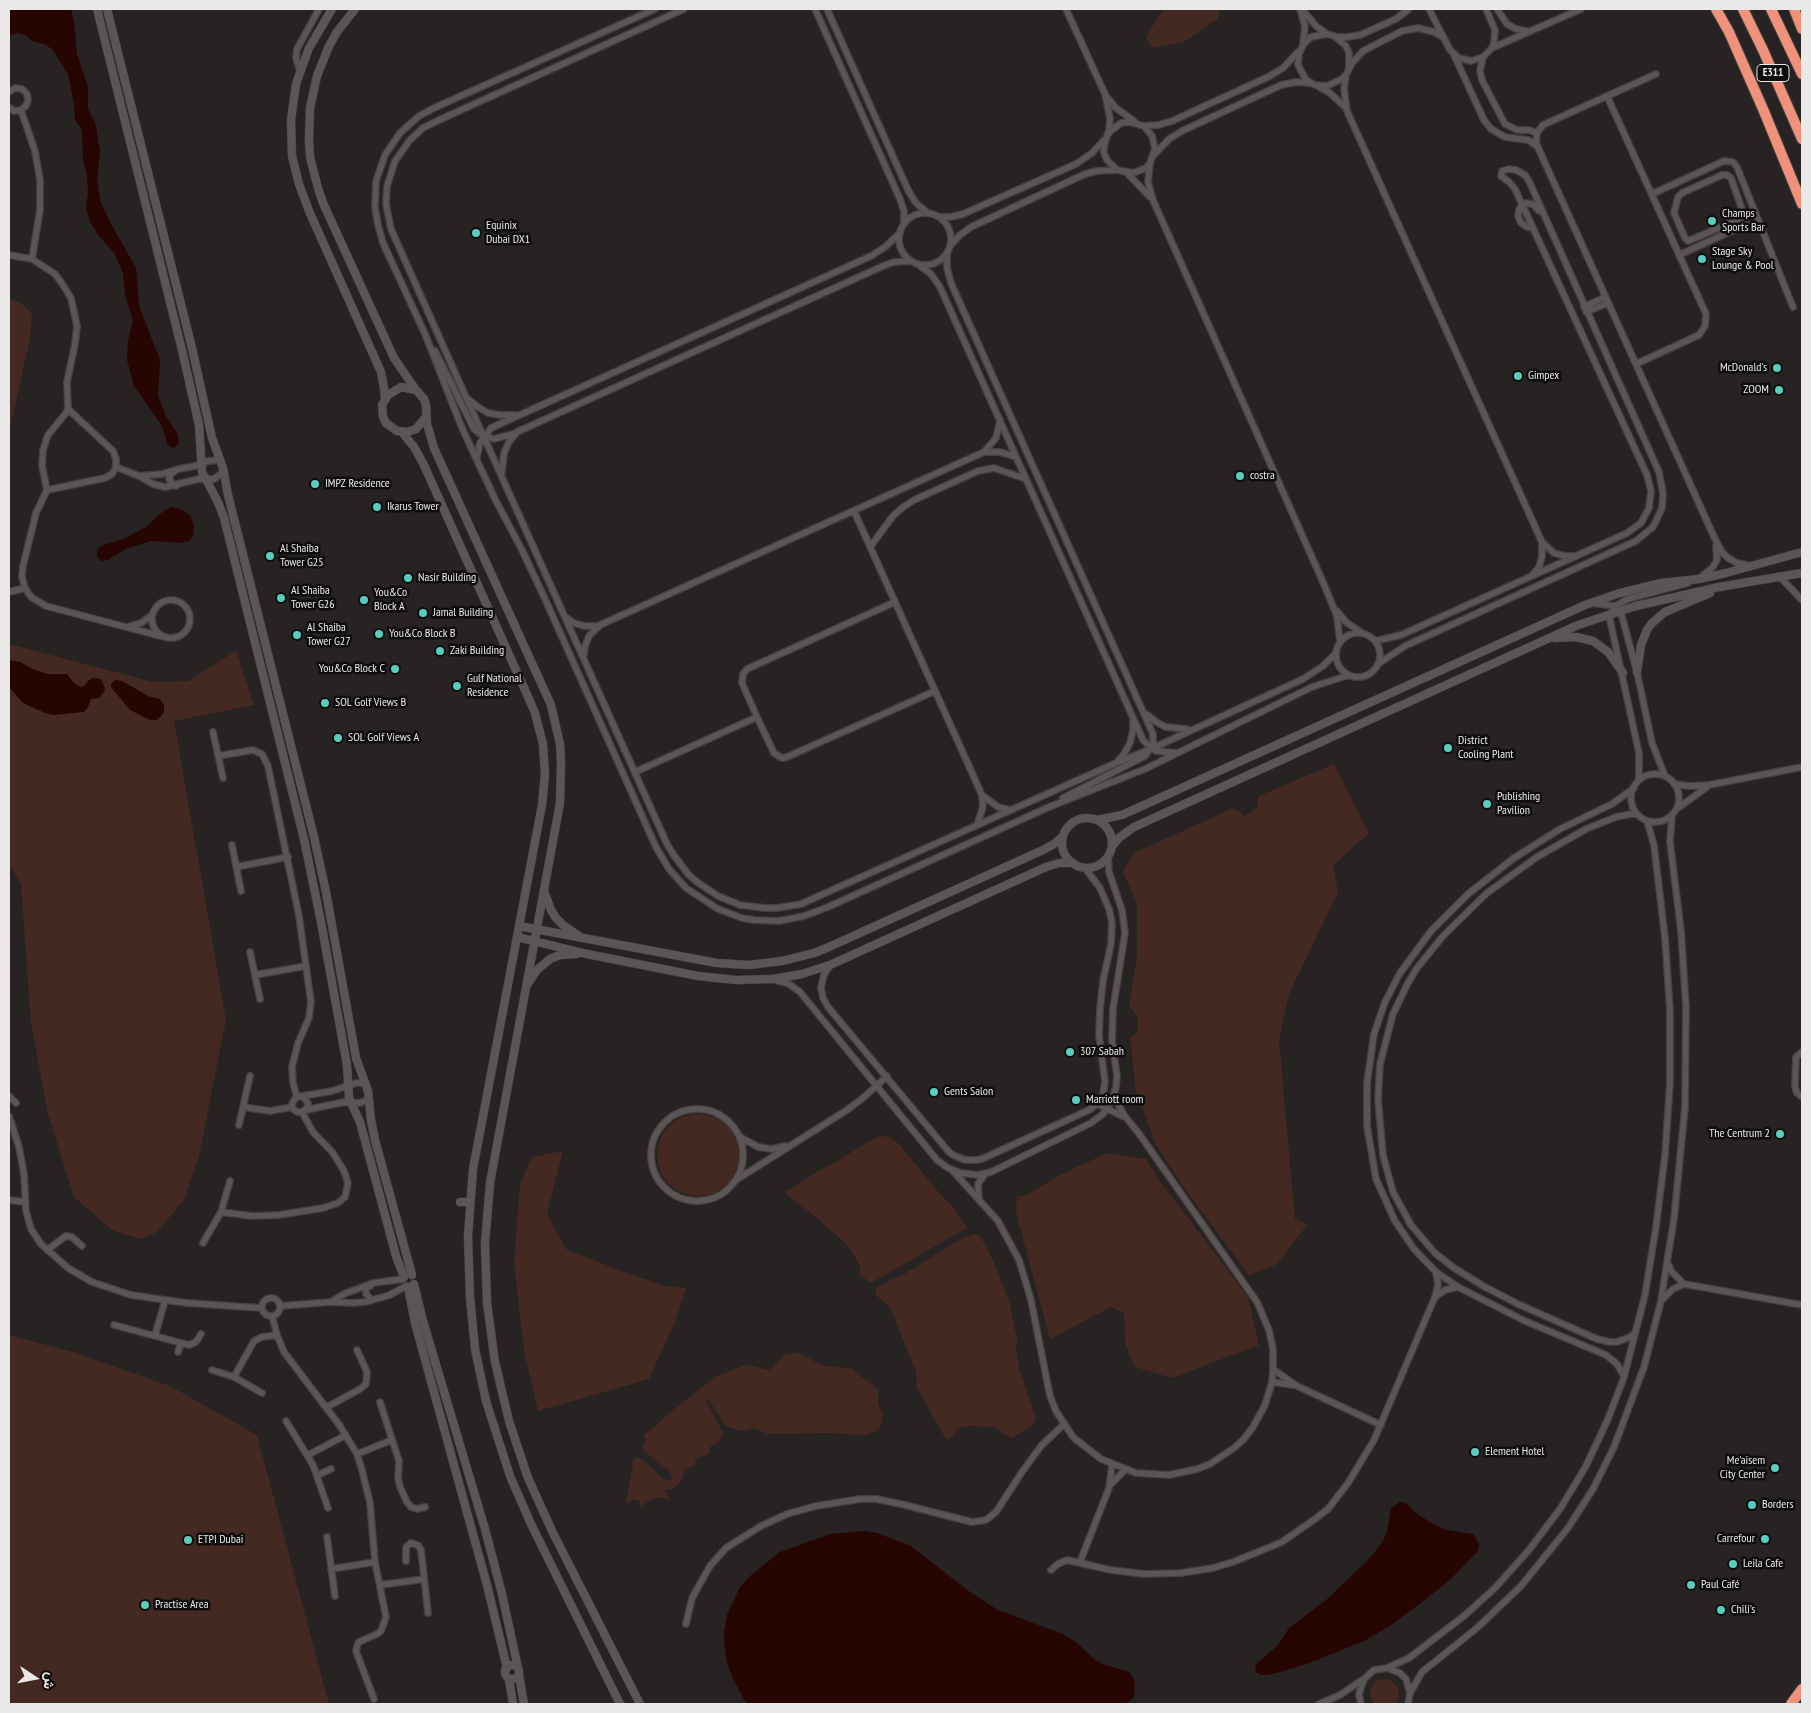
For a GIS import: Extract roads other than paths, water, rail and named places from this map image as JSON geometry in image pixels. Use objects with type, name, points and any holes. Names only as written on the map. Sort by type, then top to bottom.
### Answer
[{"type":"highway","points":[[1714,9],[1728,32],[1802,204]]},
{"type":"highway","name":"E311","points":[[1742,9],[1763,50],[1802,139]]},
{"type":"highway","name":"E311","points":[[1772,9],[1802,74]]},
{"type":"highway","points":[[1794,9],[1802,28]]},
{"type":"highway","points":[[1791,1704],[1802,1689]]},
{"type":"street","points":[[97,9],[182,350],[199,425],[202,472],[224,518],[304,839],[347,1065],[351,1102],[360,1122],[396,1256],[423,1321],[487,1538],[502,1594],[524,1704]]},
{"type":"street","points":[[107,9],[192,348],[212,438],[220,460],[314,837],[331,919],[354,1049],[366,1083],[375,1140],[412,1275],[415,1279],[407,1282],[390,1295],[372,1300],[352,1303],[331,1302],[280,1306]]},
{"type":"street","points":[[300,71],[296,58],[298,49],[319,9]]},
{"type":"street","points":[[332,9],[314,36],[300,71],[293,96],[291,120],[292,156],[309,211],[381,372],[385,399],[382,411],[383,417],[390,428],[402,432],[416,429],[426,417]]},
{"type":"street","points":[[355,9],[337,32],[329,46],[317,76],[310,108],[310,157],[318,188],[323,203],[397,364],[424,399],[426,417],[434,448],[537,672],[550,705],[556,724],[562,764],[560,803],[494,1153],[487,1205],[486,1273],[488,1310],[494,1355],[509,1421],[528,1478],[553,1532],[640,1704]]},
{"type":"street","points":[[655,9],[434,108],[412,122],[394,140],[385,155],[376,181],[374,199],[376,216],[384,243],[425,334],[478,461],[541,592],[656,847],[666,864],[686,888],[706,903],[729,914],[754,920],[779,921],[816,912],[1049,807],[1110,784],[1181,753],[1312,688],[1348,675],[1363,676],[1372,672],[1378,664],[1393,652],[1636,541],[1648,533],[1656,521],[1663,500],[1661,479],[1525,175],[1516,170],[1502,171],[1501,176],[1514,186],[1646,474],[1651,491],[1651,500],[1646,516],[1634,529],[1401,635],[1375,641]]},
{"type":"street","points":[[684,9],[439,120],[416,134],[400,154],[392,169],[387,186],[386,204],[388,220],[398,244],[667,844],[688,874],[697,882],[718,896],[740,905],[777,908],[813,900],[1309,676],[1336,653],[1340,642],[1339,624],[1334,607],[1153,200],[1148,182],[1150,163]]},
{"type":"street","points":[[815,9],[900,199],[904,211],[904,223],[899,239],[902,251],[910,261],[931,274],[940,287],[1144,740],[1151,749],[1161,753],[1181,753]]},
{"type":"street","points":[[827,9],[908,190],[916,203],[928,213],[939,217],[963,214],[1076,164],[1092,153],[1121,123],[1137,123]]},
{"type":"street","points":[[1066,9],[1105,94],[1110,118],[1104,146],[1107,160],[1117,170]]},
{"type":"street","points":[[1301,9],[1316,26],[1327,34],[1347,37],[1360,34],[1396,19],[1410,9]]},
{"type":"street","points":[[1301,9],[1305,26],[1298,65],[1302,75],[1313,84],[1330,93],[1347,111]]},
{"type":"street","points":[[1429,9],[1454,55],[1484,120],[1491,128],[1505,137],[1528,140],[1538,147]]},
{"type":"street","points":[[1486,9],[1495,30],[1492,48]]},
{"type":"street","points":[[1497,9],[1504,21],[1512,27],[1521,31],[1531,31]]},
{"type":"street","points":[[1454,55],[1471,61],[1483,57],[1492,48],[1581,9]]},
{"type":"street","points":[[1349,67],[1363,51],[1402,31],[1418,28],[1442,36]]},
{"type":"street","points":[[1144,126],[1158,125],[1172,120],[1268,77],[1283,68],[1311,38],[1327,34]]},
{"type":"street","points":[[1334,36],[1346,46],[1349,53],[1349,67],[1344,89],[1347,111],[1542,542],[1554,553],[1576,556]]},
{"type":"street","points":[[1483,57],[1480,71],[1482,80],[1504,124],[1517,130],[1529,130],[1538,133]]},
{"type":"street","points":[[1656,74],[1548,123],[1540,129],[1536,143],[1715,539],[1722,552],[1728,558],[1737,563],[1751,566]]},
{"type":"street","points":[[950,246],[971,227],[1091,172],[1117,170],[1127,173],[1140,171],[1150,163],[1169,139],[1190,127],[1281,85],[1296,82],[1332,85],[1346,75]]},
{"type":"street","points":[[9,92],[18,88],[27,94],[28,104],[21,110],[14,111],[9,107]]},
{"type":"street","points":[[1105,94],[1116,108],[1149,131],[1155,142],[1154,156]]},
{"type":"street","points":[[1607,96],[1706,314],[1705,326],[1699,336],[1636,364]]},
{"type":"street","points":[[21,110],[35,151],[40,180],[40,210],[32,259]]},
{"type":"street","points":[[1652,194],[1724,161],[1733,162],[1792,307]]},
{"type":"street","points":[[1127,173],[1153,200]]},
{"type":"street","points":[[1676,247],[1688,240],[1742,218],[1744,215],[1731,178],[1727,175],[1722,175],[1682,193],[1678,197],[1674,213],[1685,238],[1688,240]]},
{"type":"street","points":[[1522,204],[1534,205],[1545,218]]},
{"type":"street","points":[[904,223],[915,215],[928,213]]},
{"type":"street","points":[[939,217],[950,230],[951,238],[947,268],[951,283],[1153,734],[1151,749],[1141,759],[1091,783],[1049,807]]},
{"type":"street","points":[[1679,255],[1747,224]]},
{"type":"street","points":[[478,461],[478,446],[491,428],[871,256],[885,247],[900,233]]},
{"type":"street","points":[[919,265],[932,264],[944,258],[948,253]]},
{"type":"street","points":[[9,255],[32,259],[48,268],[61,282],[74,307],[77,326],[67,382],[68,408],[52,429],[43,450],[42,466],[47,490],[36,513],[23,566],[22,577],[25,588],[31,597],[40,604],[128,626],[160,636],[170,639],[184,634],[189,625],[190,614],[180,602],[170,600],[160,603],[154,610],[152,625],[160,636]]},
{"type":"street","points":[[425,334],[474,429],[484,436],[498,439],[874,270],[894,262],[910,261]]},
{"type":"street","points":[[1585,310],[1607,300]]},
{"type":"street","points":[[385,399],[396,389],[406,387],[416,390]]},
{"type":"street","points":[[465,395],[488,413],[517,415]]},
{"type":"street","points":[[47,490],[105,478],[112,474],[116,467],[115,454],[68,408]]},
{"type":"street","points":[[984,452],[996,438],[1000,420]]},
{"type":"street","points":[[402,432],[414,447],[423,463],[529,699],[540,728],[543,744],[545,782],[542,805],[476,1152],[470,1202],[468,1270],[472,1323],[486,1401],[500,1451],[527,1516],[619,1704]]},
{"type":"street","points":[[502,474],[504,453],[509,442],[517,432]]},
{"type":"street","points":[[565,616],[579,625],[590,627],[600,625],[984,452],[1000,452],[1016,457]]},
{"type":"street","points":[[139,476],[158,475],[212,460],[220,460]]},
{"type":"street","points":[[116,467],[159,486],[176,486],[214,479],[223,472]]},
{"type":"street","points":[[870,547],[893,516],[903,507],[914,500],[978,471],[994,468],[1026,479]]},
{"type":"street","points":[[172,472],[169,479],[176,486]]},
{"type":"street","points":[[854,511],[982,795],[983,807],[977,826]]},
{"type":"street","points":[[520,926],[733,964],[766,964],[814,953],[1049,848],[1063,836],[1074,822],[1085,818],[1097,820],[1122,815],[1591,602],[1661,583],[1699,579],[1713,567],[1717,560],[1718,553],[1715,539]]},
{"type":"street","points":[[1532,576],[1542,557],[1542,542]]},
{"type":"street","points":[[1639,780],[1639,753],[1610,620],[1615,610],[1628,599],[1802,552]]},
{"type":"street","points":[[952,1170],[966,1174],[985,1174],[1091,1123],[1108,1108],[1115,1092],[1117,1076],[1112,1041],[1112,1009],[1125,933],[1122,910],[1109,872],[1108,856],[1112,846],[1120,837],[1134,827],[1548,638],[1615,610],[1802,573]]},
{"type":"street","points":[[1780,576],[1802,600]]},
{"type":"street","points":[[9,592],[25,588]]},
{"type":"street","points":[[1637,672],[1643,637],[1658,617],[1719,588]]},
{"type":"street","points":[[895,602],[747,669],[743,674],[742,683],[757,717],[774,754],[787,758],[935,691]]},
{"type":"street","points":[[1591,602],[1615,610]]},
{"type":"street","points":[[1334,607],[1346,622],[1375,641],[1379,652],[1378,664]]},
{"type":"street","points":[[1615,610],[1637,672],[1655,752],[1665,776],[1674,784],[1679,793],[1676,809]]},
{"type":"street","points":[[128,626],[141,624],[152,616]]},
{"type":"street","points":[[584,657],[585,646],[589,636],[600,625]]},
{"type":"street","points":[[1340,642],[1347,635],[1362,633]]},
{"type":"street","points":[[1548,638],[1576,637],[1594,641],[1608,652],[1622,673]]},
{"type":"street","points":[[1336,653],[1338,664],[1348,675]]},
{"type":"street","points":[[537,672],[545,668]]},
{"type":"street","points":[[521,703],[529,699]]},
{"type":"street","points":[[1144,712],[1166,727],[1183,730],[1192,729]]},
{"type":"street","points":[[1116,763],[1130,743],[1133,730],[1133,716]]},
{"type":"street","points":[[635,772],[757,717]]},
{"type":"street","points":[[213,732],[222,778]]},
{"type":"street","points":[[218,756],[249,749],[258,751],[265,757],[268,766],[288,858],[311,1007],[309,1018],[298,1043],[292,1067],[293,1083],[300,1097],[308,1103],[304,1111],[313,1132],[333,1153],[344,1171],[348,1183],[345,1197],[338,1203],[323,1208],[279,1215],[252,1216],[221,1212]]},
{"type":"street","points":[[1674,784],[1709,786],[1802,766]]},
{"type":"street","points":[[1624,1377],[1617,1364],[1606,1355],[1534,1324],[1458,1286],[1436,1272],[1414,1249],[1395,1221],[1376,1179],[1370,1153],[1366,1113],[1368,1066],[1374,1034],[1385,1002],[1400,973],[1443,918],[1475,888],[1536,842],[1612,804],[1634,788],[1639,780],[1649,775],[1665,776]]},
{"type":"street","points":[[1410,1693],[1422,1672],[1477,1628],[1525,1581],[1554,1547],[1581,1509],[1604,1468],[1623,1426],[1644,1367],[1660,1301],[1667,1262],[1682,1145],[1687,1057],[1682,948],[1670,842],[1672,815],[1676,809],[1709,786]]},
{"type":"street","points":[[1634,788],[1632,803],[1636,813],[1647,821],[1658,822],[1672,815]]},
{"type":"street","points":[[982,795],[998,807],[1010,810]]},
{"type":"street","points":[[1636,813],[1616,817],[1586,830],[1537,857],[1487,893],[1442,936],[1417,968],[1393,1014],[1383,1047],[1378,1099],[1383,1155],[1393,1192],[1411,1225],[1435,1253],[1454,1268],[1485,1287],[1518,1304],[1598,1339],[1617,1342],[1636,1333]]},
{"type":"street","points":[[1097,820],[1110,833],[1112,846]]},
{"type":"street","points":[[1319,1704],[1340,1695],[1374,1670],[1387,1668],[1408,1658],[1464,1616],[1495,1588],[1529,1550],[1560,1509],[1586,1466],[1608,1419],[1624,1377],[1645,1295],[1658,1218],[1670,1083],[1670,1011],[1666,948],[1654,845],[1647,821]]},
{"type":"street","points":[[1063,836],[1064,851],[1073,863]]},
{"type":"street","points":[[232,845],[241,891]]},
{"type":"street","points":[[1084,868],[1098,865],[1108,856]]},
{"type":"street","points":[[236,867],[288,858]]},
{"type":"street","points":[[517,937],[587,954],[717,979],[773,979],[802,974],[830,965],[1046,867],[1059,863],[1073,863],[1084,868],[1096,881],[1109,909],[1112,930],[1099,1016],[1105,1082],[1103,1094],[1097,1104],[1085,1112],[984,1158],[965,1160],[953,1155],[826,1003],[821,987],[824,975],[830,965]]},
{"type":"street","points":[[544,889],[551,910],[556,918],[583,938]]},
{"type":"street","points":[[893,908],[897,916]]},
{"type":"street","points":[[810,944],[814,953]]},
{"type":"street","points":[[250,952],[260,999]]},
{"type":"street","points":[[524,989],[537,970],[550,960],[566,954],[587,954]]},
{"type":"street","points":[[255,975],[306,966]]},
{"type":"street","points":[[773,979],[789,984],[800,992],[937,1160],[952,1170],[1002,1227],[1019,1260],[1031,1300],[1050,1396],[1064,1424],[1082,1445],[1112,1464],[1125,1470],[1169,1475],[1197,1469],[1222,1457],[1239,1444],[1253,1427],[1265,1405],[1272,1382],[1271,1340],[1264,1315],[1257,1302],[1140,1135],[1120,1110],[1115,1092]]},
{"type":"street","points":[[1802,1052],[1796,1057],[1795,1087],[1797,1093],[1802,1097]]},
{"type":"street","points":[[239,1125],[250,1076]]},
{"type":"street","points":[[736,1180],[855,1104],[887,1076]]},
{"type":"street","points":[[292,1106],[292,1102],[300,1097],[332,1091],[356,1083],[366,1083]]},
{"type":"street","points":[[319,1094],[317,1101],[322,1106]]},
{"type":"street","points":[[9,1096],[16,1103]]},
{"type":"street","points":[[292,1106],[295,1110],[304,1111],[322,1106],[351,1102],[360,1103],[369,1099]]},
{"type":"street","points":[[1097,1104],[1128,1120]]},
{"type":"street","points":[[243,1107],[270,1111],[292,1106]]},
{"type":"street","points":[[739,1136],[743,1154],[740,1172],[729,1188],[711,1199],[701,1201],[680,1197],[663,1185],[657,1177],[652,1151],[656,1136],[661,1127],[677,1114],[687,1110],[698,1109],[718,1114],[730,1123],[739,1136],[751,1144],[765,1149],[780,1148],[795,1143]]},
{"type":"street","points":[[9,1116],[20,1154],[25,1202],[31,1229],[47,1250],[68,1268],[92,1282],[124,1293],[165,1301],[210,1306],[262,1308]]},
{"type":"street","points":[[979,1199],[978,1184],[985,1174]]},
{"type":"street","points":[[203,1243],[221,1212],[230,1182]]},
{"type":"street","points":[[9,1200],[25,1202]]},
{"type":"street","points":[[460,1202],[470,1202]]},
{"type":"street","points":[[47,1250],[66,1236],[72,1237],[82,1246]]},
{"type":"street","points":[[1667,1262],[1676,1277],[1684,1284],[1802,1305]]},
{"type":"street","points":[[459,1271],[468,1270]]},
{"type":"street","points":[[1051,1570],[1062,1561],[1071,1560],[1110,1570],[1131,1573],[1181,1573],[1233,1562],[1270,1548],[1302,1529],[1328,1509],[1358,1469],[1381,1425],[1435,1297],[1438,1285],[1436,1272]]},
{"type":"street","points":[[331,1302],[344,1294],[377,1282],[407,1282]]},
{"type":"street","points":[[407,1282],[416,1323],[487,1584],[513,1704]]},
{"type":"street","points":[[1660,1301],[1668,1292],[1684,1284]]},
{"type":"street","points":[[368,1286],[366,1294],[372,1300]]},
{"type":"street","points":[[1435,1297],[1445,1290],[1458,1286]]},
{"type":"street","points":[[272,1316],[264,1313],[262,1308],[265,1300],[270,1298],[278,1301],[280,1306]]},
{"type":"street","points":[[155,1335],[165,1301]]},
{"type":"street","points":[[272,1316],[278,1311],[280,1306]]},
{"type":"street","points":[[272,1316],[277,1336],[289,1359],[327,1408],[356,1454],[370,1503],[376,1562],[386,1622],[377,1634],[358,1644],[356,1651],[374,1699]]},
{"type":"street","points":[[114,1325],[189,1345],[194,1344],[201,1334]]},
{"type":"street","points":[[234,1377],[254,1341],[262,1337],[277,1336]]},
{"type":"street","points":[[178,1352],[181,1343]]},
{"type":"street","points":[[327,1408],[366,1384],[367,1372],[357,1350]]},
{"type":"street","points":[[1273,1369],[1297,1386],[1381,1425]]},
{"type":"street","points":[[212,1370],[234,1377],[262,1393]]},
{"type":"street","points":[[1272,1382],[1297,1386]]},
{"type":"street","points":[[380,1402],[399,1461],[398,1484],[407,1502],[414,1509],[425,1507]]},
{"type":"street","points":[[286,1421],[308,1455],[318,1475],[328,1508]]},
{"type":"street","points":[[686,1624],[692,1598],[710,1566],[726,1548],[761,1526],[787,1514],[808,1508],[860,1499],[876,1499],[901,1504],[972,1522],[986,1520],[996,1512],[1041,1446],[1064,1424]]},
{"type":"street","points":[[308,1455],[346,1436]]},
{"type":"street","points":[[356,1454],[392,1440]]},
{"type":"street","points":[[1080,1562],[1109,1488],[1112,1464]]},
{"type":"street","points":[[318,1475],[331,1469]]},
{"type":"street","points":[[1109,1488],[1125,1470]]},
{"type":"street","points":[[327,1536],[335,1596]]},
{"type":"street","points":[[406,1562],[406,1547],[410,1543],[418,1545],[421,1550],[428,1614]]},
{"type":"street","points":[[331,1569],[376,1562]]},
{"type":"street","points":[[380,1585],[424,1579]]},
{"type":"street","points":[[583,1651],[592,1646]]},
{"type":"street","points":[[506,1668],[511,1666],[518,1671]]},
{"type":"street","points":[[1387,1668],[1400,1673],[1409,1686],[1408,1704]]},
{"type":"street","points":[[509,1679],[514,1679],[518,1671]]},
{"type":"street","points":[[1361,1704],[1359,1694],[1364,1679]]},
{"type":"place","name":"Champs Sports Bar","points":[[1712,221]]},
{"type":"place","name":"Equinix Dubai DX1","points":[[476,233]]},
{"type":"place","name":"Stage Sky Lounge & Pool","points":[[1702,259]]},
{"type":"place","name":"McDonald's","points":[[1777,368]]},
{"type":"place","name":"Gimpex","points":[[1518,376]]},
{"type":"place","name":"ZOOM","points":[[1779,390]]},
{"type":"place","name":"costra","points":[[1240,476]]},
{"type":"place","name":"IMPZ Residence","points":[[315,484]]},
{"type":"place","name":"Ikarus Tower","points":[[377,507]]},
{"type":"place","name":"Al Shaiba Tower G25","points":[[270,556]]},
{"type":"place","name":"Nasir Building","points":[[408,578]]},
{"type":"place","name":"Al Shaiba Tower G26","points":[[281,598]]},
{"type":"place","name":"You&Co Block A","points":[[364,600]]},
{"type":"place","name":"Jamal Building","points":[[423,613]]},
{"type":"place","name":"You&Co Block B","points":[[379,634]]},
{"type":"place","name":"Al Shaiba Tower G27","points":[[297,635]]},
{"type":"place","name":"Zaki Building","points":[[440,651]]},
{"type":"place","name":"You&Co Block C","points":[[395,669]]},
{"type":"place","name":"Gulf National Residence","points":[[457,686]]},
{"type":"place","name":"SOL Golf Views B","points":[[325,703]]},
{"type":"place","name":"SOL Golf Views A","points":[[338,738]]},
{"type":"place","name":"District Cooling Plant","points":[[1448,748]]},
{"type":"place","name":"Publishing Pavilion","points":[[1487,804]]},
{"type":"place","name":"307 Sabah","points":[[1070,1052]]},
{"type":"place","name":"Gents Salon","points":[[934,1092]]},
{"type":"place","name":"Marriott room","points":[[1076,1100]]},
{"type":"place","name":"The Centrum 2","points":[[1780,1134]]},
{"type":"place","name":"Element Hotel","points":[[1475,1452]]},
{"type":"place","name":"Me'aisem City Center","points":[[1775,1468]]},
{"type":"place","name":"Borders","points":[[1752,1505]]},
{"type":"place","name":"Carrefour","points":[[1765,1539]]},
{"type":"place","name":"ETPI Dubai","points":[[188,1540]]},
{"type":"place","name":"Leila Cafe","points":[[1733,1564]]},
{"type":"place","name":"Paul Café","points":[[1691,1585]]},
{"type":"place","name":"Practise Area","points":[[145,1605]]},
{"type":"place","name":"Chili's","points":[[1721,1610]]}]
